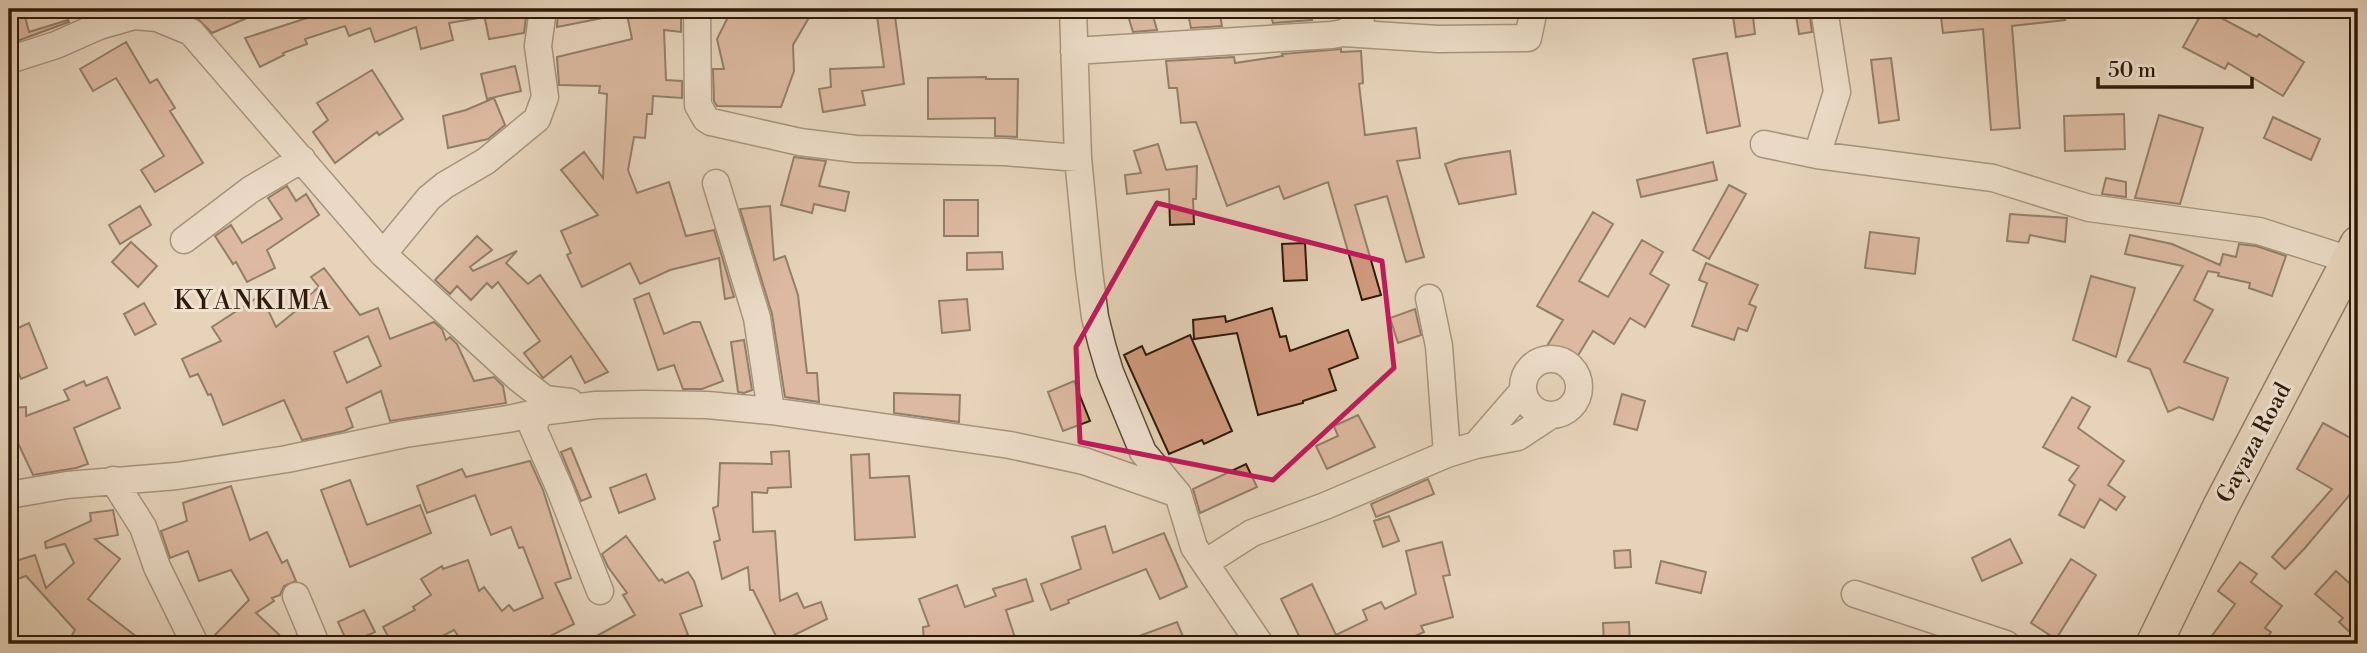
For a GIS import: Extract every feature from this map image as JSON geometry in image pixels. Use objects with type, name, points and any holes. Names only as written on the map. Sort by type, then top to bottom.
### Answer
[{"type":"main road","name":"Gayaza Road","points":[[2154,644],[2221,506],[2354,252]]},
{"type":"street","points":[[383,254],[429,198],[445,185],[486,161],[537,119],[545,97],[538,46],[543,9]]},
{"type":"street","points":[[697,9],[698,105],[706,119],[711,122],[800,142],[856,149],[1004,152],[1078,158]]},
{"type":"street","points":[[1073,9],[1078,158],[1089,271],[1102,345],[1143,452],[1178,494],[1194,547],[1260,644]]},
{"type":"street","points":[[1343,33],[1361,23],[1359,9]]},
{"type":"street","points":[[1074,51],[1343,33],[1437,40],[1528,38],[1534,9]]},
{"type":"street","points":[[1817,155],[1837,92],[1824,9]]},
{"type":"street","points":[[9,60],[57,45],[99,26],[134,16],[159,13],[191,32],[201,40],[383,254],[519,378],[543,405]]},
{"type":"street","points":[[1764,144],[1817,155],[1993,178],[2089,208],[2259,231],[2354,252]]},
{"type":"street","points":[[184,240],[250,190],[302,159]]},
{"type":"street","points":[[716,183],[757,318],[771,411]]},
{"type":"street","points":[[1429,298],[1439,346],[1447,454]]},
{"type":"street","points":[[1205,563],[1252,533],[1325,506],[1447,454],[1518,437],[1550,416],[1570,409],[1580,392],[1576,372],[1561,359],[1540,359],[1525,372],[1522,392],[1476,445]]},
{"type":"street","points":[[1522,392],[1532,409],[1550,416]]},
{"type":"street","points":[[543,405],[533,428],[600,591]]},
{"type":"street","points":[[9,495],[67,485],[177,476],[273,461],[405,434],[508,419],[543,405],[707,405],[771,411],[1050,453],[1084,461],[1178,494]]},
{"type":"street","points":[[113,480],[143,527],[157,567],[195,644]]},
{"type":"street","points":[[1855,594],[2006,644]]},
{"type":"street","points":[[296,596],[316,644]]},
{"type":"highlighted area","points":[[1157,203],[1382,261],[1394,368],[1273,480],[1080,442],[1076,347]]},
{"type":"building","points":[[9,9],[23,9],[29,32],[68,20],[69,22],[9,44]]},
{"type":"building","points":[[193,9],[268,9],[212,33],[196,17]]},
{"type":"building","points":[[335,9],[478,9],[479,18],[449,23],[453,40],[421,49],[416,27],[375,42],[370,28],[349,36],[345,26],[305,39],[307,44],[283,53],[284,55],[260,67],[245,38]]},
{"type":"building","points":[[483,9],[527,9],[524,33],[489,39]]},
{"type":"building","points":[[558,9],[607,9],[608,17],[557,27]]},
{"type":"building","points":[[626,9],[681,9],[681,32],[664,30],[666,80],[682,81],[682,98],[653,96],[652,114],[647,114],[645,138],[634,137],[628,170],[637,193],[669,182],[686,236],[714,230],[734,297],[725,299],[719,258],[670,270],[640,284],[630,263],[582,287],[567,255],[571,253],[561,231],[598,215],[561,170],[584,152],[603,178],[607,94],[599,93],[600,86],[559,85],[557,57],[632,39]]},
{"type":"building","points":[[727,9],[814,9],[793,45],[794,71],[781,107],[717,106],[714,101],[713,69],[724,69],[717,39],[728,17]]},
{"type":"building","points":[[876,9],[894,9],[904,84],[862,91],[865,105],[823,112],[819,89],[831,87],[830,69],[884,67]]},
{"type":"building","points":[[1126,9],[1151,9],[1157,30],[1133,32]]},
{"type":"building","points":[[1187,9],[1219,9],[1222,26],[1191,28]]},
{"type":"building","points":[[1269,9],[1308,9],[1312,20],[1273,23]]},
{"type":"building","points":[[1732,9],[1752,9],[1755,34],[1736,37]]},
{"type":"building","points":[[1795,9],[1809,9],[1812,32],[1799,34]]},
{"type":"building","points":[[1940,9],[2064,9],[2065,20],[2012,26],[2020,128],[1991,130],[1983,29],[1943,33]]},
{"type":"building","points":[[2204,9],[2234,9],[2223,19],[2257,37],[2259,34],[2304,62],[2283,96],[2228,63],[2225,69],[2183,47]]},
{"type":"building","points":[[126,42],[150,83],[157,79],[175,108],[170,111],[203,163],[155,192],[141,170],[164,156],[116,78],[93,91],[80,69]]},
{"type":"building","points":[[1341,49],[1341,52],[1361,51],[1363,83],[1359,84],[1365,135],[1416,128],[1420,158],[1397,161],[1424,257],[1406,262],[1387,196],[1355,205],[1381,295],[1362,300],[1328,182],[1284,199],[1279,186],[1227,206],[1196,122],[1181,123],[1177,88],[1169,88],[1166,61],[1234,57],[1235,63],[1283,56],[1282,54]]},
{"type":"building","points":[[1727,53],[1740,126],[1707,133],[1693,59]]},
{"type":"building","points":[[1891,58],[1899,120],[1879,123],[1871,60]]},
{"type":"building","points":[[515,66],[521,91],[487,99],[481,74]]},
{"type":"building","points":[[372,70],[403,119],[379,135],[377,132],[335,163],[313,132],[328,120],[317,103]]},
{"type":"building","points":[[928,78],[1018,79],[1017,137],[995,136],[995,118],[928,119]]},
{"type":"building","points":[[494,98],[505,125],[488,139],[448,148],[443,116]]},
{"type":"building","points":[[2124,114],[2125,149],[2065,151],[2064,116]]},
{"type":"building","points":[[2159,115],[2203,128],[2180,204],[2135,198]]},
{"type":"building","points":[[2273,117],[2320,139],[2311,160],[2264,138]]},
{"type":"building","points":[[1158,144],[1166,170],[1197,166],[1196,199],[1193,199],[1194,224],[1170,225],[1169,189],[1127,194],[1125,175],[1141,173],[1134,151]]},
{"type":"building","points":[[1510,151],[1516,194],[1459,204],[1445,164],[1459,159]]},
{"type":"building","points":[[794,157],[826,161],[819,186],[849,192],[845,211],[814,204],[812,213],[781,205]]},
{"type":"building","points":[[1713,162],[1717,180],[1641,197],[1637,180]]},
{"type":"building","points":[[2106,178],[2126,182],[2126,197],[2102,194]]},
{"type":"building","points":[[1729,185],[1746,194],[1709,259],[1693,250]]},
{"type":"building","points":[[287,186],[296,201],[306,194],[319,215],[267,250],[275,268],[247,282],[236,262],[233,264],[215,236],[231,225],[242,243],[282,219],[268,198]]},
{"type":"building","points":[[944,200],[978,200],[978,236],[944,236]]},
{"type":"building","points":[[140,206],[151,225],[120,244],[109,225]]},
{"type":"building","points":[[770,206],[774,260],[785,256],[798,295],[807,373],[817,373],[819,402],[785,397],[772,314],[740,209]]},
{"type":"building","points":[[1593,212],[1613,224],[1579,281],[1608,297],[1642,240],[1663,252],[1650,274],[1669,285],[1645,327],[1630,318],[1614,344],[1593,331],[1574,362],[1547,346],[1563,320],[1537,306]]},
{"type":"building","points":[[2010,214],[2067,218],[2065,242],[2030,235],[2028,243],[2007,241]]},
{"type":"building","points":[[1870,232],[1919,238],[1915,274],[1865,268]]},
{"type":"building","points":[[2130,235],[2172,244],[2220,265],[2223,254],[2236,257],[2239,244],[2256,246],[2286,256],[2272,296],[2249,288],[2250,283],[2208,271],[2194,300],[2213,310],[2184,362],[2228,378],[2213,420],[2179,407],[2168,412],[2150,369],[2128,361],[2183,266],[2125,254]]},
{"type":"building","points":[[477,236],[492,250],[470,267],[473,271],[517,251],[506,263],[528,284],[540,275],[608,372],[585,383],[571,356],[543,378],[524,353],[540,341],[498,282],[492,288],[487,283],[471,300],[457,286],[450,294],[435,280]]},
{"type":"building","points":[[131,242],[157,266],[138,287],[112,262]]},
{"type":"building","points":[[1305,243],[1307,280],[1284,281],[1282,244]]},
{"type":"building","points":[[1002,252],[1003,269],[967,270],[967,253]]},
{"type":"building","points":[[1706,263],[1758,285],[1749,304],[1756,307],[1747,331],[1738,328],[1734,340],[1692,326],[1707,283],[1699,280]]},
{"type":"building","points":[[324,268],[360,315],[378,308],[390,339],[434,322],[442,329],[446,340],[450,337],[457,344],[474,381],[494,377],[503,386],[506,403],[390,421],[381,391],[346,408],[353,427],[344,431],[302,440],[284,400],[223,425],[211,394],[208,395],[198,374],[190,377],[182,359],[221,341],[212,327],[261,295],[276,327],[309,300],[307,297],[319,287],[311,277]],"holes":[[[368,336],[381,366],[347,383],[334,352]]]},
{"type":"building","points":[[2091,276],[2135,288],[2116,357],[2073,340]]},
{"type":"building","points":[[649,293],[664,334],[693,322],[700,322],[723,381],[702,389],[683,389],[674,365],[658,370],[634,299]]},
{"type":"building","points":[[967,299],[970,330],[942,333],[939,301]]},
{"type":"building","points":[[144,303],[156,324],[135,335],[124,314]]},
{"type":"building","points":[[1272,308],[1280,337],[1286,336],[1290,351],[1348,330],[1358,358],[1329,369],[1336,390],[1303,403],[1258,415],[1237,333],[1194,339],[1193,320],[1225,316],[1226,322]]},
{"type":"building","points":[[1415,309],[1421,335],[1398,343],[1390,318]]},
{"type":"building","points":[[29,323],[47,368],[21,379],[9,349],[9,332]]},
{"type":"building","points":[[1190,335],[1232,431],[1204,444],[1202,440],[1169,454],[1124,355],[1142,346],[1146,355]]},
{"type":"building","points":[[744,340],[752,390],[744,393],[738,392],[731,342]]},
{"type":"building","points":[[107,377],[120,408],[74,428],[88,464],[33,475],[17,441],[9,444],[9,408],[26,407],[26,416],[69,400],[64,390],[84,381],[86,386]]},
{"type":"building","points":[[1074,381],[1090,421],[1063,431],[1048,392]]},
{"type":"building","points":[[894,393],[960,395],[959,422],[894,413]]},
{"type":"building","points":[[1622,394],[1645,401],[1637,430],[1614,424]]},
{"type":"building","points":[[2072,397],[2090,407],[2078,428],[2124,461],[2108,485],[2125,497],[2116,510],[2100,499],[2084,528],[2059,515],[2075,485],[2069,480],[2079,466],[2043,447]]},
{"type":"building","points":[[1358,415],[1375,447],[1327,469],[1316,446],[1338,436],[1334,426]]},
{"type":"building","points":[[2323,423],[2358,442],[2358,485],[2285,569],[2272,557],[2332,489],[2297,469]]},
{"type":"building","points":[[571,448],[591,497],[581,501],[561,452]]},
{"type":"building","points":[[789,451],[791,487],[768,488],[767,493],[752,492],[753,532],[775,531],[780,601],[797,593],[804,608],[821,602],[827,619],[780,644],[753,590],[750,590],[748,567],[722,579],[714,542],[720,540],[713,508],[718,506],[720,463],[772,464],[771,452]]},
{"type":"building","points":[[869,454],[870,478],[909,476],[915,537],[855,540],[851,455]]},
{"type":"building","points":[[530,461],[543,490],[571,578],[555,583],[574,624],[550,636],[541,644],[464,644],[454,630],[427,644],[392,644],[383,627],[415,610],[413,607],[431,595],[421,579],[442,566],[443,569],[468,560],[479,591],[484,587],[502,611],[509,605],[514,611],[543,598],[523,547],[519,548],[511,527],[491,535],[475,495],[427,513],[417,486],[462,469],[466,477]]},
{"type":"building","points":[[1246,464],[1257,487],[1200,513],[1193,489]]},
{"type":"building","points":[[646,474],[655,499],[619,513],[610,488]]},
{"type":"building","points":[[1428,479],[1434,494],[1376,517],[1371,504]]},
{"type":"building","points":[[350,480],[367,525],[420,505],[431,533],[350,567],[321,490]]},
{"type":"building","points":[[231,486],[250,540],[267,532],[282,563],[287,560],[296,581],[284,586],[280,595],[272,598],[274,601],[256,613],[289,644],[211,644],[210,640],[249,600],[231,570],[199,581],[188,551],[170,558],[161,531],[187,521],[183,503]]},
{"type":"building","points":[[113,510],[118,535],[95,539],[120,559],[88,599],[146,644],[67,644],[75,630],[26,576],[9,582],[9,563],[35,555],[46,588],[74,563],[65,544],[46,548],[45,542],[91,521],[90,513]]},
{"type":"building","points":[[1389,516],[1399,541],[1383,547],[1374,521]]},
{"type":"building","points":[[1105,526],[1113,553],[1164,533],[1187,587],[1160,599],[1146,569],[1068,600],[1069,603],[1051,610],[1041,584],[1081,569],[1072,537]]},
{"type":"building","points":[[626,536],[659,581],[662,579],[665,583],[688,572],[694,581],[702,606],[680,614],[688,635],[680,638],[682,644],[582,644],[635,615],[623,595],[627,593],[602,554]]},
{"type":"building","points":[[2010,539],[2022,563],[1982,581],[1972,558]]},
{"type":"building","points":[[1442,542],[1450,575],[1443,576],[1453,617],[1421,626],[1424,632],[1397,644],[1303,644],[1281,599],[1312,584],[1336,635],[1367,620],[1363,610],[1381,602],[1385,609],[1416,594],[1406,551]]},
{"type":"building","points":[[1630,550],[1631,567],[1615,568],[1614,551]]},
{"type":"building","points":[[2071,559],[2096,575],[2056,639],[2031,623]]},
{"type":"building","points":[[1661,561],[1706,572],[1701,593],[1656,583]]},
{"type":"building","points":[[2240,562],[2257,574],[2251,582],[2282,606],[2265,628],[2271,632],[2263,644],[2206,644],[2235,604],[2218,591]]},
{"type":"building","points":[[2336,571],[2358,591],[2358,640],[2339,622],[2343,618],[2315,594]]},
{"type":"building","points":[[1026,579],[1033,601],[1006,610],[1017,644],[924,644],[923,627],[929,626],[919,599],[957,585],[965,607],[996,596],[993,589]]},
{"type":"building","points":[[364,610],[375,632],[348,644],[338,622]]},
{"type":"building","points":[[1177,622],[1186,644],[1123,644],[1123,642]]},
{"type":"building","points":[[1629,622],[1630,644],[1604,644],[1603,623]]},
{"type":"district","name":"KYANKIMA","points":[[253,301]]}]
